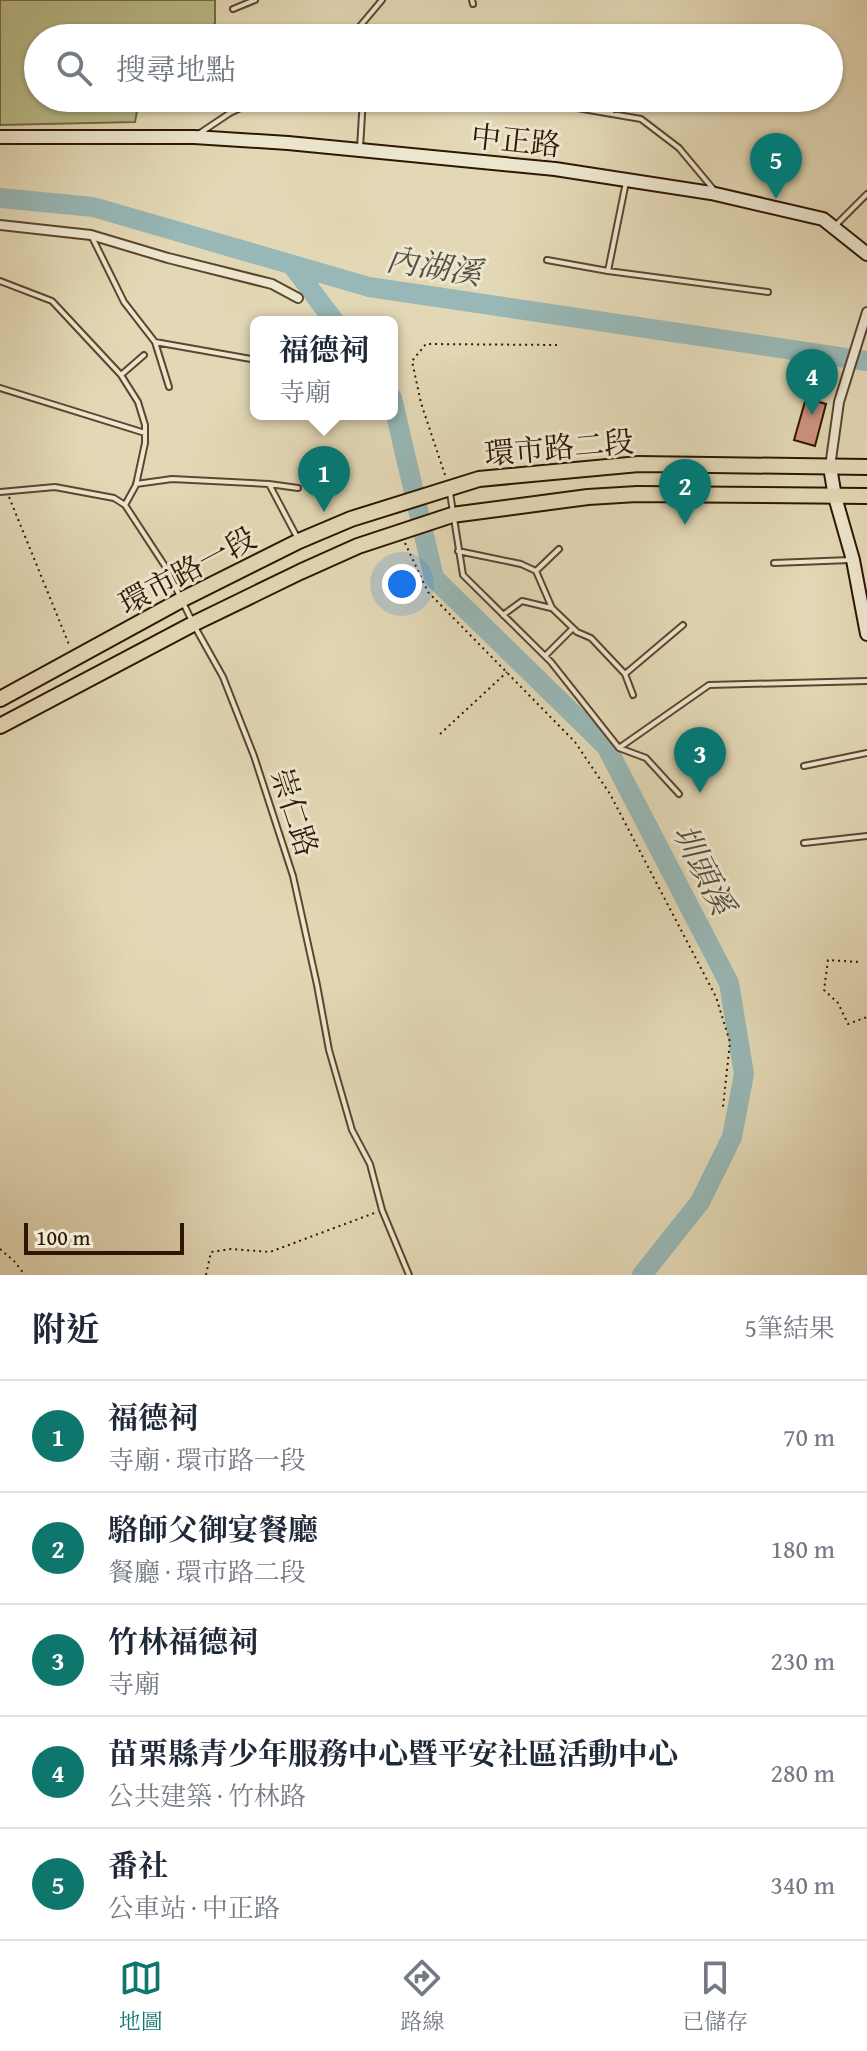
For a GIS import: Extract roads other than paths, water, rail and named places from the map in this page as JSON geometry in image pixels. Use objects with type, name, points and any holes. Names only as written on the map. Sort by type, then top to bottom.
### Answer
[{"type":"main road","name":"中正路","points":[[0,137],[194,137],[555,169],[718,195],[823,219],[867,254]]},
{"type":"main road","name":"環市路二段","points":[[405,500],[479,479],[639,464],[867,467]]},
{"type":"main road","points":[[830,467],[867,634]]},
{"type":"main road","name":"環市路二段","points":[[193,624],[315,565],[402,530],[452,515],[588,497],[637,494],[867,496]]},
{"type":"main road","name":"環市路一段","points":[[0,699],[183,599],[299,541],[405,500]]},
{"type":"main road","name":"環市路一段","points":[[0,726],[193,624]]},
{"type":"street","points":[[0,225],[91,235],[272,284],[298,298]]},
{"type":"street","points":[[830,467],[839,402],[867,312]]},
{"type":"lane","points":[[233,9],[255,0]]},
{"type":"lane","points":[[362,24],[382,0]]},
{"type":"lane","points":[[360,151],[362,112]]},
{"type":"lane","points":[[602,112],[641,119],[679,148],[718,195]]},
{"type":"lane","points":[[194,137],[230,113]]},
{"type":"lane","points":[[608,271],[627,180]]},
{"type":"lane","points":[[834,227],[867,194]]},
{"type":"lane","points":[[91,235],[124,302],[155,342],[169,387]]},
{"type":"lane","points":[[547,260],[768,292]]},
{"type":"lane","points":[[0,281],[52,301],[121,375],[138,402],[145,433],[136,485],[125,505],[114,498],[55,487],[0,492]]},
{"type":"lane","points":[[155,342],[250,359]]},
{"type":"lane","points":[[121,375],[144,355]]},
{"type":"lane","points":[[0,388],[145,433]]},
{"type":"lane","points":[[136,485],[172,479],[298,488]]},
{"type":"lane","points":[[269,484],[299,541]]},
{"type":"lane","points":[[449,487],[463,575],[545,656],[619,748],[646,758],[679,794]]},
{"type":"lane","name":"崇仁路","points":[[125,505],[183,599],[193,624],[223,677],[254,756],[288,861],[329,1050],[352,1130],[370,1164],[382,1210],[409,1275]]},
{"type":"lane","points":[[536,571],[559,549]]},
{"type":"lane","points":[[458,551],[521,564],[536,571],[552,608],[573,628],[591,638],[625,674],[633,695]]},
{"type":"lane","points":[[774,563],[853,560]]},
{"type":"lane","points":[[503,615],[522,601],[552,608]]},
{"type":"lane","points":[[625,674],[683,625]]},
{"type":"lane","points":[[545,656],[573,628]]},
{"type":"lane","points":[[619,748],[709,685],[867,681]]},
{"type":"lane","points":[[804,766],[867,753]]},
{"type":"lane","points":[[804,843],[867,836]]},
{"type":"waterway","name":"內湖溪","points":[[0,198],[93,207],[369,287],[867,361]]},
{"type":"waterway","name":"圳頭溪","points":[[292,265],[330,316]]},
{"type":"waterway","name":"圳頭溪","points":[[397,420],[434,578],[606,746],[729,983],[744,1074],[732,1137],[700,1202],[642,1275]]},
{"type":"place","name":"番社","points":[[776,199]]},
{"type":"place","name":"苗栗縣青少年服務中心暨平安社區活動中心","points":[[812,415]]},
{"type":"place","name":"福德祠","points":[[324,512]]},
{"type":"place","name":"駱師父御宴餐廳","points":[[685,525]]},
{"type":"place","name":"竹林福德祠","points":[[700,793]]}]
